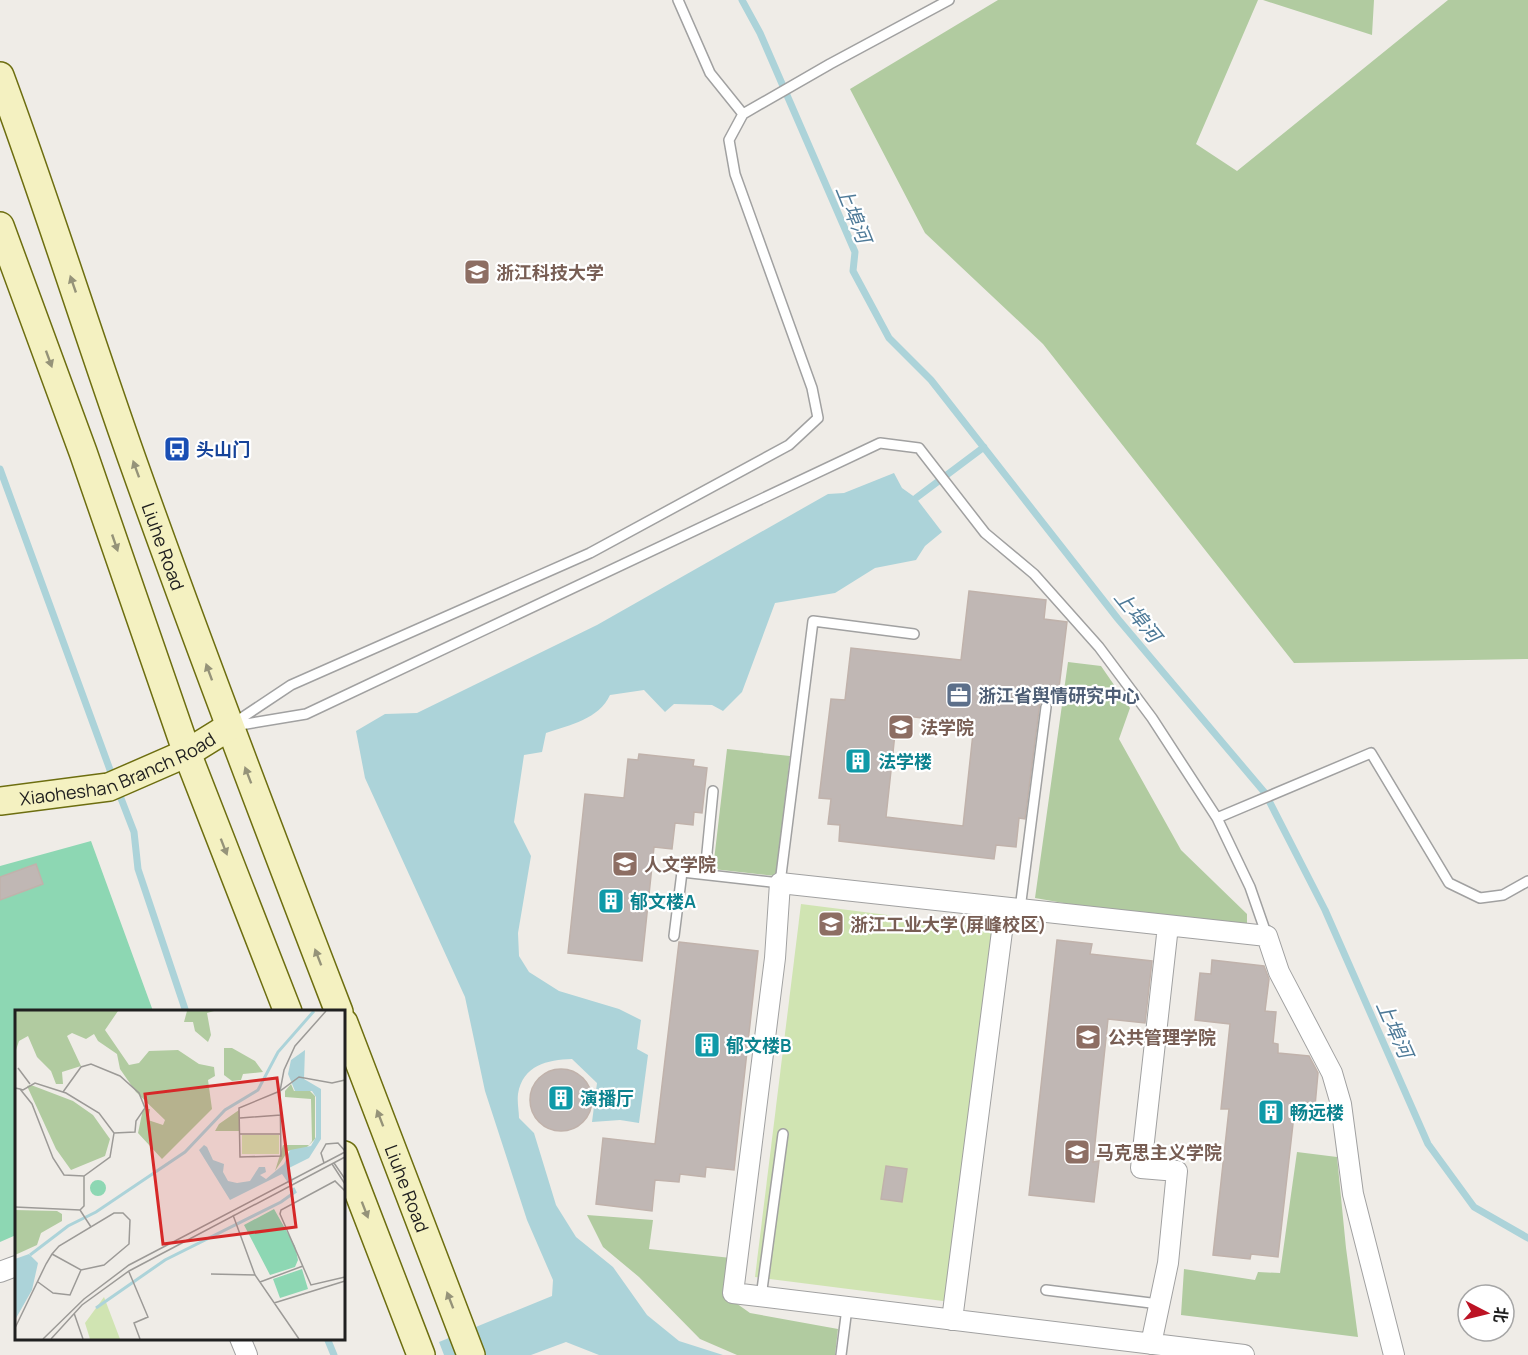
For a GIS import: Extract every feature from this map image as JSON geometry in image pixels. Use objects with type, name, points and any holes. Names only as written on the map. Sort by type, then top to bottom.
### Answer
[{"type":"main road","name":"Liuhe Road","points":[[0,76],[36,173],[132,458],[229,727],[339,1010]]},
{"type":"main road","points":[[0,225],[83,452],[187,753],[288,1010]]},
{"type":"main road","name":"Xiaoheshan Branch Road","points":[[0,801],[117,784],[187,753],[229,727]]},
{"type":"main road","name":"Liuhe Road","points":[[345,1026],[471,1355]]},
{"type":"main road","points":[[345,1158],[421,1355]]},
{"type":"street","points":[[1244,1355],[733,1293],[775,958],[780,883],[1267,936],[1279,972],[1332,1073],[1338,1094],[1353,1194],[1394,1355]]},
{"type":"street","points":[[952,1320],[1012,908]]},
{"type":"street","points":[[1151,1344],[1168,1263],[1177,1171],[1141,1168],[1168,926]]},
{"type":"street","points":[[0,1272],[15,1266]]},
{"type":"street","points":[[241,1340],[247,1355]]},
{"type":"lane","points":[[678,0],[710,73],[743,114]]},
{"type":"lane","points":[[229,727],[291,685],[590,553],[789,445],[818,418],[812,388],[735,174],[729,140],[743,114],[949,0]]},
{"type":"lane","points":[[229,727],[306,714],[880,443],[919,448],[985,534],[1034,574],[1099,647],[1152,718],[1217,818],[1250,887],[1267,936]]},
{"type":"lane","points":[[674,936],[682,872],[780,883],[813,621],[914,634]]},
{"type":"lane","points":[[1012,908],[1046,707]]},
{"type":"lane","points":[[1217,818],[1371,753],[1449,883],[1480,898],[1503,895],[1528,882]]},
{"type":"lane","points":[[705,873],[713,791]]},
{"type":"lane","points":[[761,1297],[783,1134]]},
{"type":"lane","points":[[1046,1290],[1159,1304]]},
{"type":"lane","points":[[842,1355],[847,1308]]},
{"type":"green space","points":[[998,0],[1258,0],[1196,144],[1237,171],[1448,0],[1528,0],[1528,659],[1294,663],[1043,344],[925,233],[850,89]]},
{"type":"green space","points":[[1263,0],[1374,0],[1372,35]]},
{"type":"green space","points":[[1068,662],[1101,666],[1130,708],[1119,739],[1181,850],[1247,914],[1247,928],[1149,918],[1035,898]]},
{"type":"green space","points":[[727,749],[790,756],[776,876],[713,869]]},
{"type":"green space","points":[[91,841],[153,1010],[15,1010],[15,1235],[0,1242],[0,866]]},
{"type":"green space","points":[[801,904],[997,929],[951,1302],[755,1277]]},
{"type":"green space","points":[[1297,1152],[1337,1157],[1358,1337],[1181,1315],[1184,1269],[1255,1280],[1258,1272],[1280,1273]]},
{"type":"green space","points":[[587,1215],[653,1220],[649,1249],[731,1258],[726,1296],[750,1313],[838,1329],[835,1355],[737,1355],[700,1339],[639,1277],[603,1247]]},
{"type":"water","points":[[894,473],[902,488],[916,498],[942,532],[925,546],[916,560],[875,568],[835,593],[775,603],[742,692],[723,711],[712,705],[674,704],[665,712],[644,690],[610,695],[599,710],[583,720],[546,733],[542,752],[524,755],[514,822],[531,856],[518,933],[519,956],[529,972],[559,991],[619,1009],[641,1020],[637,1049],[648,1055],[639,1123],[620,1120],[592,1122],[597,1083],[572,1059],[545,1063],[525,1076],[518,1094],[519,1118],[534,1133],[556,1205],[576,1237],[613,1267],[647,1315],[679,1341],[723,1355],[599,1355],[566,1342],[531,1355],[444,1355],[439,1342],[552,1296],[553,1280],[527,1220],[485,1091],[465,997],[365,778],[356,731],[385,714],[417,713],[597,625],[828,494],[844,493]]},
{"type":"building","name":"法学楼","points":[[969,591],[1046,600],[1044,619],[1067,622],[1058,696],[1041,694],[1025,819],[1019,818],[1016,847],[996,845],[994,859],[839,841],[840,825],[828,824],[831,799],[819,798],[831,699],[845,700],[851,648],[961,660]],"holes":[[[897,715],[974,724],[963,826],[886,817]]]},
{"type":"building","name":"郁文楼A","points":[[639,754],[694,760],[693,766],[707,768],[702,813],[694,812],[693,825],[675,823],[672,849],[654,847],[642,961],[568,953],[585,794],[624,798],[628,759],[638,760]]},
{"type":"building","points":[[36,864],[43,884],[0,900],[0,877]]},
{"type":"building","points":[[1057,940],[1092,944],[1090,954],[1152,961],[1145,1023],[1108,1019],[1093,1162],[1099,1161],[1094,1202],[1029,1195]]},
{"type":"building","name":"郁文楼B","points":[[679,942],[758,951],[734,1170],[706,1167],[705,1177],[680,1174],[679,1182],[655,1180],[652,1211],[596,1204],[603,1138],[655,1144]]},
{"type":"building","name":"畅远楼","points":[[1212,960],[1264,966],[1269,979],[1265,1011],[1276,1012],[1273,1043],[1278,1044],[1278,1053],[1309,1056],[1318,1073],[1314,1117],[1294,1115],[1278,1257],[1251,1254],[1250,1259],[1213,1255],[1229,1109],[1221,1109],[1230,1024],[1195,1020],[1200,973],[1211,974]]},
{"type":"building","name":"演播厅","points":[[555,1069],[567,1069],[583,1078],[590,1088],[592,1100],[590,1112],[583,1122],[567,1131],[555,1131],[544,1126],[535,1117],[530,1106],[530,1094],[535,1083],[544,1074]]},
{"type":"building","points":[[886,1166],[907,1169],[902,1202],[881,1199]]},
{"type":"waterway","name":"上埠河","points":[[742,0],[760,33],[855,252],[853,271],[889,338],[931,380],[1118,619],[1265,793],[1325,910],[1428,1144],[1474,1207],[1528,1238]]},
{"type":"waterway","points":[[916,498],[984,447]]},
{"type":"waterway","points":[[0,469],[113,778]]},
{"type":"waterway","points":[[117,788],[134,832],[138,869],[185,1010]]},
{"type":"waterway","points":[[328,1340],[334,1355]]},
{"type":"place","name":"浙江科技大学","points":[[477,272]]},
{"type":"place","name":"头山门","points":[[177,449]]},
{"type":"place","name":"浙江省舆情研究中心","points":[[959,695]]},
{"type":"place","name":"法学院","points":[[901,727]]},
{"type":"place","name":"法学楼","points":[[858,761]]},
{"type":"place","name":"人文学院","points":[[625,864]]},
{"type":"place","name":"郁文楼A","points":[[611,901]]},
{"type":"place","name":"浙江工业大学(屏峰校区)","points":[[831,924]]},
{"type":"place","name":"公共管理学院","points":[[1088,1037]]},
{"type":"place","name":"郁文楼B","points":[[707,1045]]},
{"type":"place","name":"演播厅","points":[[561,1098]]},
{"type":"place","name":"畅远楼","points":[[1271,1112]]},
{"type":"place","name":"马克思主义学院","points":[[1077,1152]]}]
